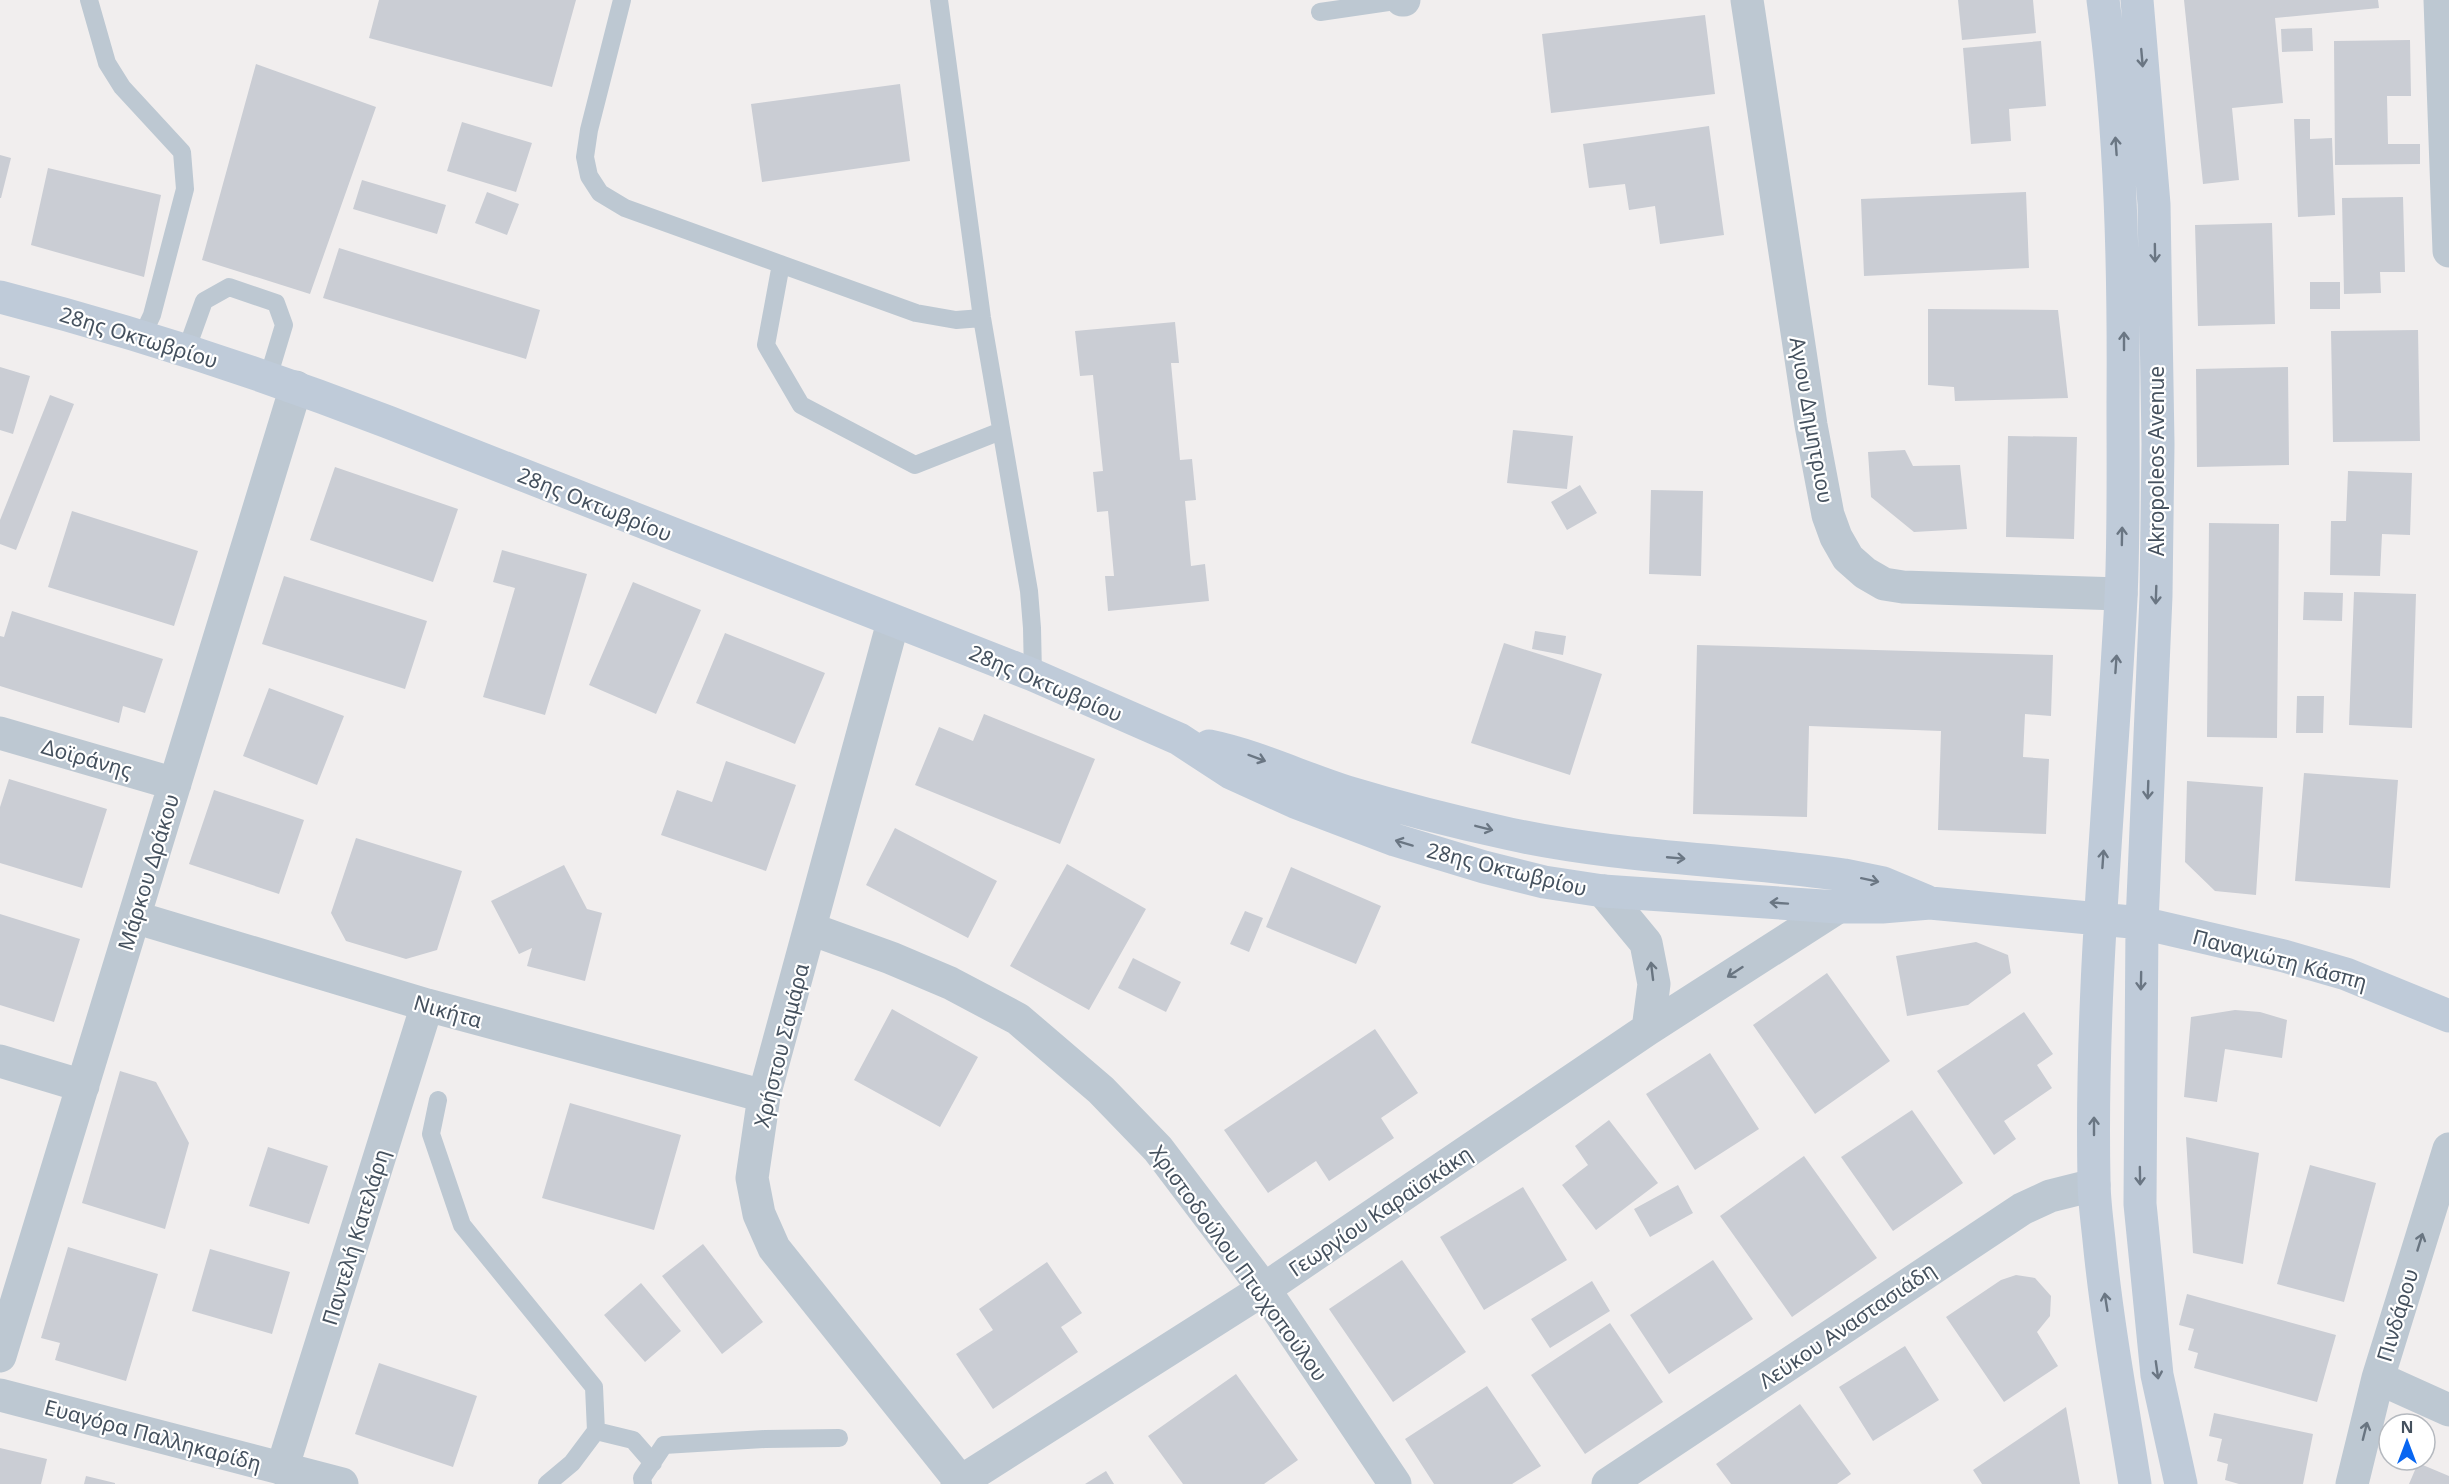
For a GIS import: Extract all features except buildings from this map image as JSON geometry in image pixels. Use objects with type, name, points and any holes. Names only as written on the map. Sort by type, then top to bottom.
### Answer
[{"type":"street","name":"Αγιου Δημητριου","points":[[1747,0],[1811,425],[1828,514],[1836,537],[1848,558],[1865,573],[1884,584],[1902,587],[2121,594]]},
{"type":"street","name":"Akropoleos Avenue","points":[[2103,0],[2121,207],[2123,286],[2121,594],[2100,917],[2094,1052],[2094,1185],[2104,1293],[2135,1484]]},
{"type":"street","name":"Akropoleos Avenue","points":[[2137,0],[2154,204],[2158,444],[2156,596],[2142,922],[2140,1204],[2157,1375],[2181,1484]]},
{"type":"street","points":[[2440,0],[2449,251]]},
{"type":"street","name":"28ης Οκτωβρίου","points":[[0,297],[101,323],[282,382],[1033,675],[1179,740],[1231,773],[1295,802],[1395,840],[1494,870],[1544,882],[1603,891],[1838,907],[1882,907],[1930,903],[2100,917]]},
{"type":"street","name":"Μάρκου Δράκου","points":[[0,1356],[175,784],[282,382]]},
{"type":"street","name":"Χρήστου Σαμάρα","points":[[893,622],[764,1096],[752,1178],[759,1214],[774,1248],[959,1483]]},
{"type":"street","name":"Δοϊράνης","points":[[0,733],[175,784]]},
{"type":"street","name":"28ης Οκτωβρίου","points":[[1179,740],[1243,753],[1346,791],[1507,834],[1570,847],[1844,875],[1883,883],[1930,903]]},
{"type":"street","points":[[1603,891],[1646,943],[1653,984],[1648,1029]]},
{"type":"street","name":"Γεωργίου Καραϊσκάκη","points":[[959,1483],[1264,1289],[1648,1029],[1838,907]]},
{"type":"street","name":"Νικήτα","points":[[134,917],[427,1005],[764,1096]]},
{"type":"street","name":"Παναγιώτη Κάσπη","points":[[2100,917],[2142,922],[2257,949],[2337,971],[2449,1016]]},
{"type":"street","name":"Χριστοδούλου Πτωχοπούλου","points":[[811,929],[891,958],[950,983],[1018,1019],[1101,1090],[1158,1149],[1264,1289],[1395,1484]]},
{"type":"street","name":"Παντελή Κατελάρη","points":[[282,1469],[427,1005]]},
{"type":"street","points":[[0,1061],[83,1086]]},
{"type":"street","name":"Πινδάρου","points":[[2352,1484],[2378,1378],[2449,1149]]},
{"type":"street","name":"Λεύκου Αναστασιάδη","points":[[1608,1484],[2015,1214],[2050,1196],[2094,1185]]},
{"type":"street","points":[[2378,1378],[2449,1410]]},
{"type":"street","name":"Ευαγόρα Παλληκαρίδη","points":[[0,1395],[342,1484]]},
{"type":"lane","points":[[89,0],[107,63],[122,87],[182,152],[184,189],[152,315],[142,336]]},
{"type":"lane","points":[[622,0],[589,130],[585,157],[589,176],[600,193],[625,208],[916,313],[956,320],[982,318]]},
{"type":"lane","points":[[939,0],[982,318],[1029,591],[1033,675]]},
{"type":"lane","points":[[1320,12],[1391,1]]},
{"type":"lane","points":[[781,264],[766,345],[801,405],[915,465],[1001,431]]},
{"type":"lane","points":[[186,351],[204,301],[229,287],[276,303],[284,326],[282,382]]},
{"type":"lane","points":[[438,1100],[431,1134],[462,1225],[594,1387],[596,1431],[572,1463],[548,1484]]},
{"type":"lane","points":[[596,1431],[633,1440],[652,1462]]},
{"type":"lane","points":[[644,1484],[642,1479],[664,1445],[839,1438]]}]
